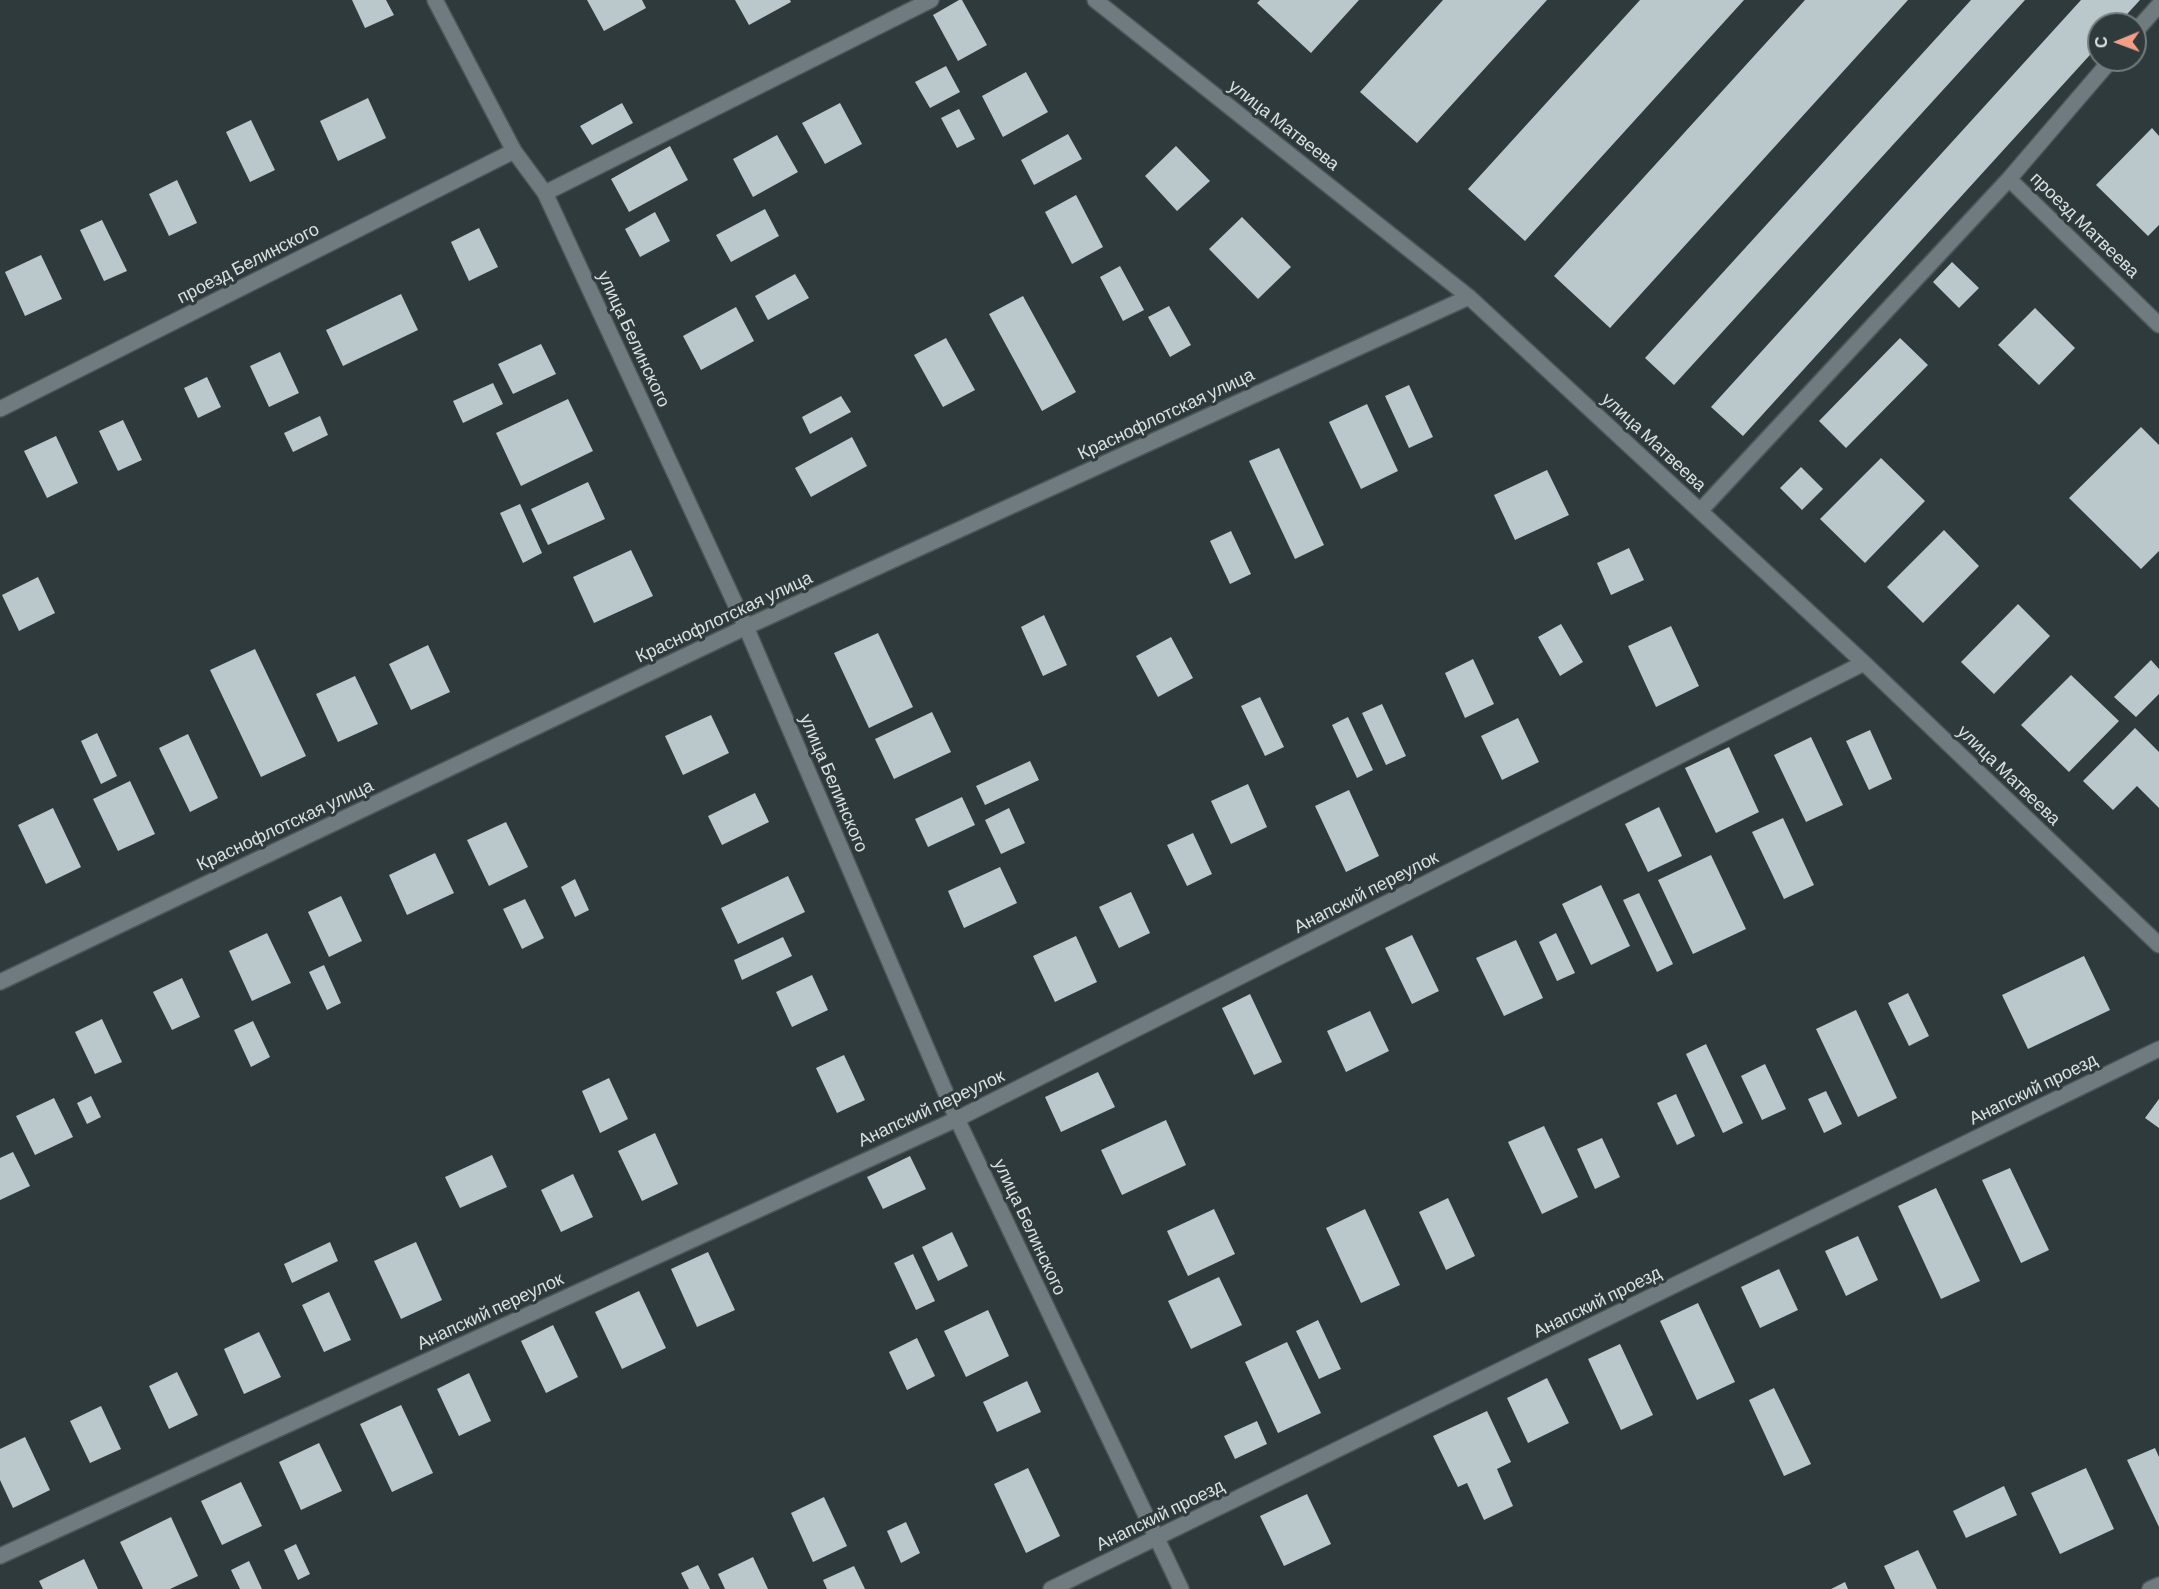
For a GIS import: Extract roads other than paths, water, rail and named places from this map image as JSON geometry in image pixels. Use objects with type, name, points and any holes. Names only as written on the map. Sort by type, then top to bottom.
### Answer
[{"type":"lane","name":"улица Белинского","points":[[435,0],[514,151],[545,193],[746,627],[957,1119],[1181,1589]]},
{"type":"lane","points":[[545,193],[932,0]]},
{"type":"lane","name":"улица Матвеева","points":[[1095,0],[1469,297],[1864,663],[2159,945]]},
{"type":"lane","points":[[2147,18],[2159,4]]},
{"type":"lane","points":[[1700,511],[2009,178],[2101,72]]},
{"type":"lane","name":"проезд Белинского","points":[[0,410],[514,151]]},
{"type":"lane","name":"проезд Матвеева","points":[[2009,178],[2159,326]]},
{"type":"lane","name":"Краснофлотская улица","points":[[0,982],[746,627],[1469,297]]},
{"type":"lane","name":"Анапский переулок","points":[[0,1556],[957,1119],[1864,663]]},
{"type":"lane","name":"Анапский проезд","points":[[1051,1589],[2159,1049]]},
{"type":"lane","points":[[2150,1589],[2159,1585]]}]
